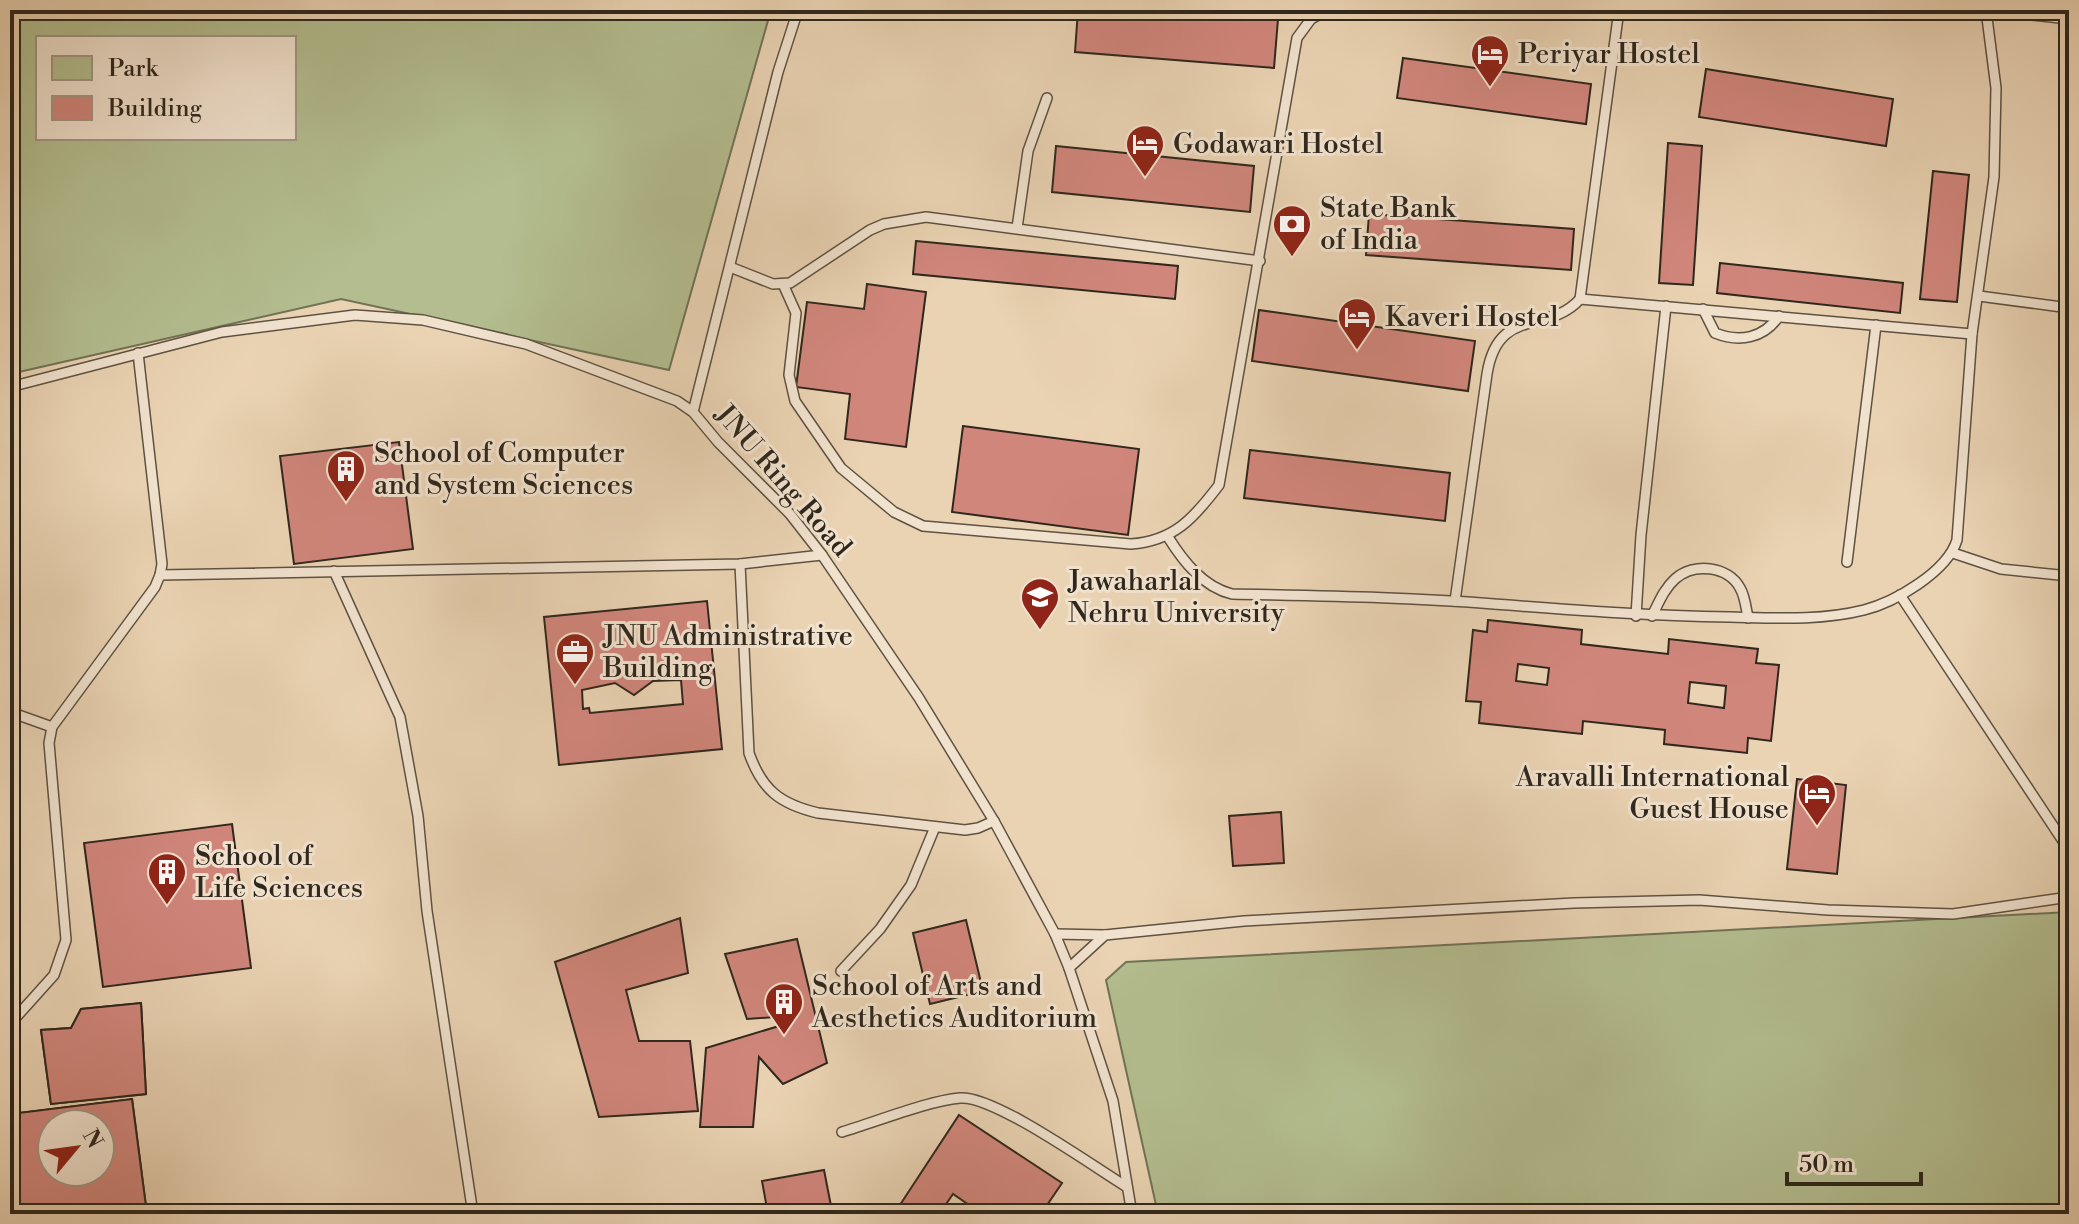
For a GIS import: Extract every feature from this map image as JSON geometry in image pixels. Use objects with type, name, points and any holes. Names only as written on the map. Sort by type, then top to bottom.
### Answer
[{"type":"lane","points":[[693,412],[778,72],[798,10]]},
{"type":"lane","points":[[783,284],[796,313],[789,375],[795,401],[841,468],[894,512],[923,526],[1131,544],[1151,543],[1168,537],[1207,501],[1219,485],[1297,38],[1311,19],[1327,10]]},
{"type":"lane","points":[[1580,299],[1619,10]]},
{"type":"lane","points":[[1168,537],[1196,573],[1219,591],[1232,594],[1455,601],[1636,616],[1748,618],[1841,615],[1879,606],[1900,595],[1945,563],[1953,553],[1957,540],[1972,334],[1994,177],[1996,88],[1987,10],[2069,19]]},
{"type":"lane","points":[[1017,228],[1028,151],[1047,98]]},
{"type":"lane","points":[[730,267],[773,284],[790,283],[870,230],[884,224],[926,217],[1260,261]]},
{"type":"lane","points":[[1979,296],[2069,308]]},
{"type":"lane","points":[[1455,601],[1490,359],[1494,347],[1520,325],[1564,311],[1580,299],[1972,334]]},
{"type":"lane","points":[[1636,616],[1641,535],[1666,306]]},
{"type":"lane","points":[[1703,309],[1715,333],[1737,338],[1759,335],[1768,330],[1779,316]]},
{"type":"lane","name":"JNU Ring Road","points":[[10,387],[222,332],[355,315],[423,320],[526,344],[677,401],[693,412],[718,442],[790,514],[822,555],[919,698],[994,821],[1055,934],[1069,968],[1113,1101],[1132,1214]]},
{"type":"lane","points":[[1847,562],[1876,325]]},
{"type":"lane","points":[[10,1024],[54,975],[66,940],[49,743],[52,727],[155,587],[160,575],[162,564],[138,353]]},
{"type":"lane","points":[[1953,553],[2001,569],[2069,576]]},
{"type":"lane","points":[[160,575],[740,564],[822,555]]},
{"type":"lane","points":[[740,564],[749,753],[756,773],[771,793],[795,807],[818,813],[965,830],[994,821]]},
{"type":"lane","points":[[1652,616],[1677,576],[1699,569],[1716,569],[1735,580],[1743,591],[1748,618]]},
{"type":"lane","points":[[334,571],[400,717],[418,816],[427,911],[473,1214]]},
{"type":"lane","points":[[1900,595],[2069,850]]},
{"type":"lane","points":[[10,712],[52,727]]},
{"type":"lane","points":[[841,971],[880,929],[911,885],[935,827]]},
{"type":"lane","points":[[1055,934],[1105,935],[1244,921],[1574,903],[1699,900],[1828,910],[1953,914],[2069,897]]},
{"type":"lane","points":[[1069,968],[1105,935]]},
{"type":"lane","points":[[842,1132],[963,1097],[978,1100],[1008,1114],[1127,1187]]},
{"type":"green space","points":[[10,10],[771,10],[669,370],[341,299],[10,374]]},
{"type":"green space","points":[[2069,912],[2069,1214],[1158,1214],[1106,980],[1126,962]]},
{"type":"building","points":[[1078,10],[1156,10],[1278,19],[1274,68],[1075,52]]},
{"type":"building","points":[[1403,58],[1591,84],[1586,124],[1397,98]]},
{"type":"building","points":[[1706,69],[1893,99],[1886,146],[1699,117]]},
{"type":"building","points":[[1668,143],[1702,146],[1693,285],[1659,283]]},
{"type":"building","points":[[1056,146],[1254,166],[1250,212],[1052,192]]},
{"type":"building","points":[[1933,171],[1969,175],[1957,302],[1920,299]]},
{"type":"building","points":[[1369,214],[1574,229],[1571,270],[1366,255]]},
{"type":"building","points":[[916,241],[1178,266],[1175,299],[913,274]]},
{"type":"building","points":[[1720,263],[1903,283],[1900,313],[1717,293]]},
{"type":"building","points":[[867,284],[926,292],[906,447],[845,439],[850,394],[796,387],[807,302],[864,309]]},
{"type":"building","points":[[1259,310],[1475,341],[1468,391],[1252,361]]},
{"type":"building","points":[[963,426],[1139,449],[1128,535],[952,512]]},
{"type":"building","name":"School of Computer and System Sciences","points":[[399,442],[413,549],[294,564],[280,456]]},
{"type":"building","points":[[1250,450],[1450,473],[1445,521],[1244,498]]},
{"type":"building","name":"JNU Administrative Building","points":[[707,601],[722,749],[559,765],[544,617]],"holes":[[[681,680],[683,704],[590,713],[589,708],[583,709],[582,690],[615,683],[634,695],[653,681]]]},
{"type":"building","points":[[1488,620],[1582,630],[1581,644],[1668,654],[1669,639],[1758,649],[1756,663],[1779,665],[1771,741],[1748,738],[1747,753],[1664,744],[1665,730],[1583,721],[1582,734],[1479,723],[1481,702],[1466,701],[1473,630],[1487,632]],"holes":[[[1518,664],[1549,668],[1547,685],[1516,681]],[[1690,682],[1726,686],[1724,708],[1688,703]]]},
{"type":"building","name":"Aravalli International Guest House","points":[[1797,779],[1846,785],[1837,874],[1787,869]]},
{"type":"building","points":[[1281,812],[1284,863],[1233,866],[1229,816]]},
{"type":"building","name":"School of Life Sciences","points":[[232,824],[251,968],[103,987],[84,843]]},
{"type":"building","points":[[680,918],[688,973],[626,990],[639,1041],[690,1041],[698,1111],[599,1117],[555,962]]},
{"type":"building","points":[[966,920],[983,991],[930,1004],[913,933]]},
{"type":"building","name":"School of Arts and Aesthetics Auditorium","points":[[797,939],[827,1063],[783,1084],[759,1057],[753,1127],[700,1127],[706,1048],[789,1023],[788,1016],[747,1019],[725,954]]},
{"type":"building","points":[[141,1003],[146,1094],[51,1104],[41,1030],[71,1028],[81,1009]]},
{"type":"building","points":[[141,1003],[146,1094],[51,1104],[41,1030],[71,1028],[81,1009]]},
{"type":"building","points":[[132,1099],[147,1214],[21,1214],[10,1114],[36,1111],[36,1188],[116,1188],[116,1108],[59,1108]]},
{"type":"building","points":[[132,1099],[147,1214],[21,1214],[10,1114],[36,1111],[36,1188],[116,1188],[116,1108],[59,1108]]},
{"type":"building","points":[[959,1115],[1062,1183],[1041,1214],[982,1214],[953,1194],[942,1214],[894,1214]]},
{"type":"building","points":[[824,1170],[832,1211],[768,1214],[762,1181]]},
{"type":"place","name":"Periyar Hostel","points":[[1490,88]]},
{"type":"place","name":"Godawari Hostel","points":[[1145,178]]},
{"type":"place","name":"State Bank of India","points":[[1292,258]]},
{"type":"place","name":"Kaveri Hostel","points":[[1357,351]]},
{"type":"place","name":"School of Computer and System Sciences","points":[[346,503]]},
{"type":"place","name":"Jawaharlal Nehru University","points":[[1040,631]]},
{"type":"place","name":"JNU Administrative Building","points":[[575,686]]},
{"type":"place","name":"Aravalli International Guest House","points":[[1817,827]]},
{"type":"place","name":"School of Life Sciences","points":[[167,906]]},
{"type":"place","name":"School of Arts and Aesthetics Auditorium","points":[[784,1036]]}]
